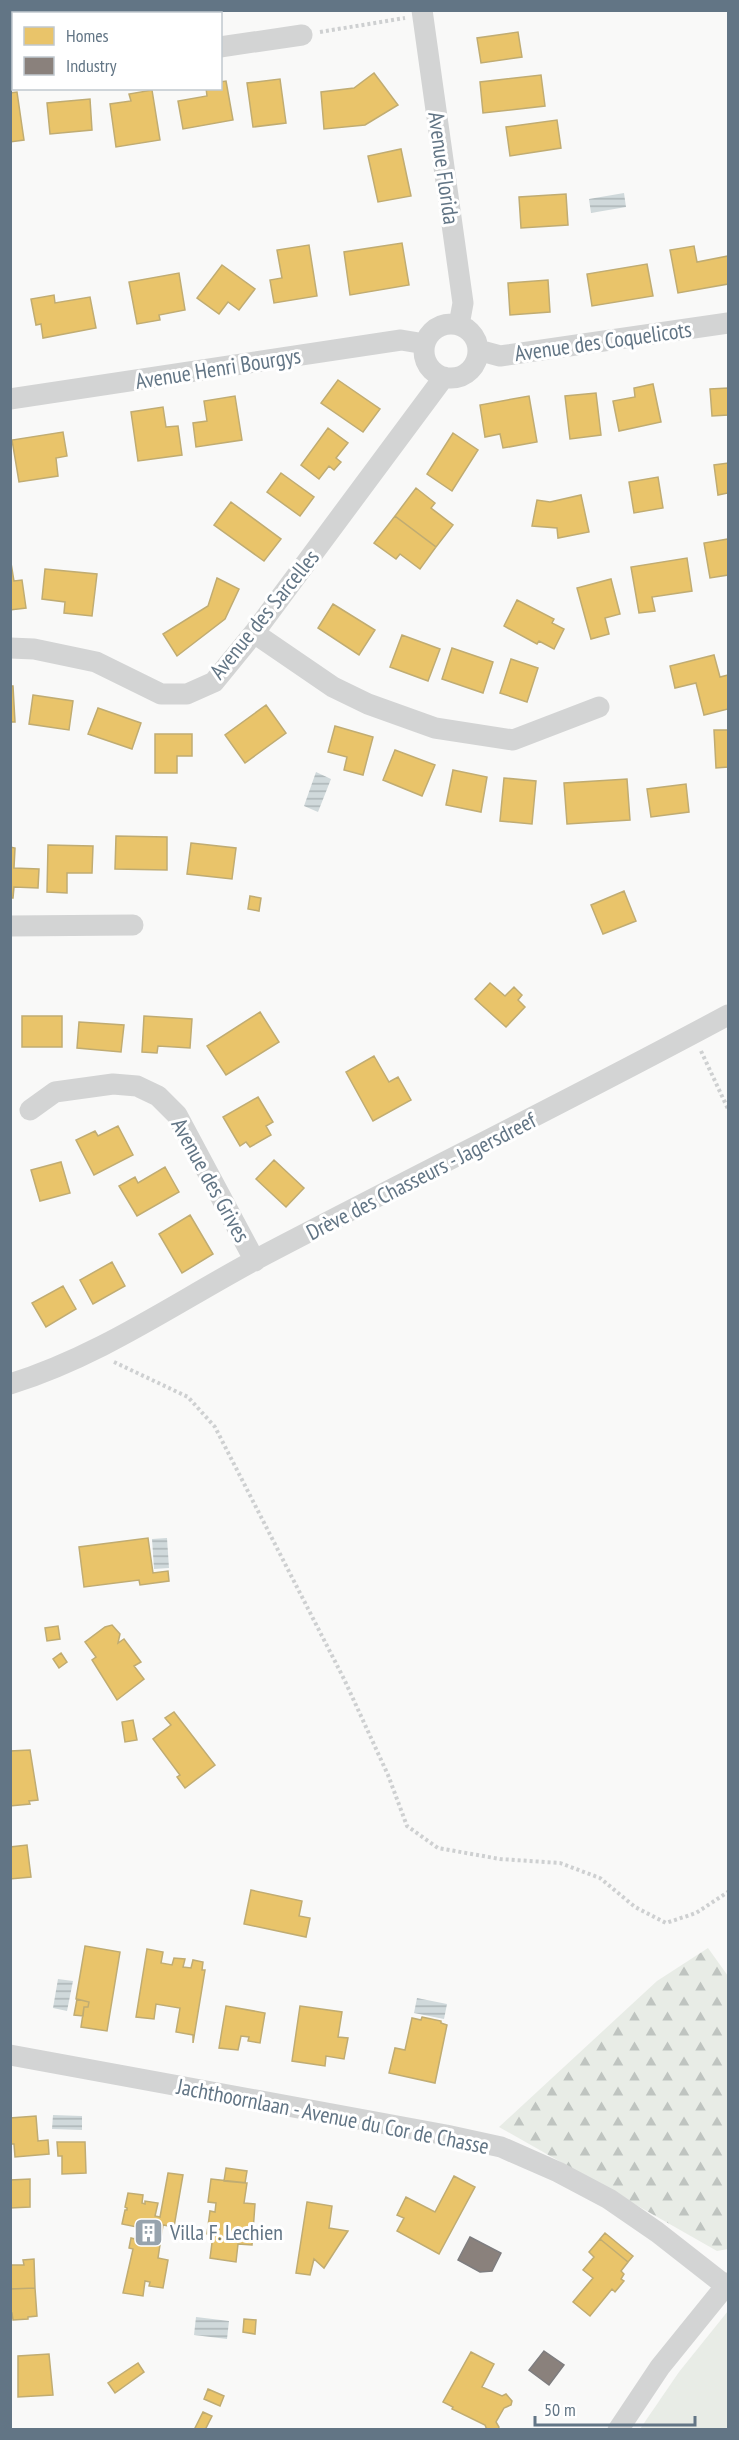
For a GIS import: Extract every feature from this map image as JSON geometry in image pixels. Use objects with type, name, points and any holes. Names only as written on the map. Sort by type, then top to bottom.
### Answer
[{"type":"street","name":"Avenue Florida","points":[[423,13],[463,303],[459,325]]},
{"type":"street","points":[[222,47],[302,35]]},
{"type":"street","name":"Avenue des Coquelicots","points":[[478,350],[500,356],[729,323]]},
{"type":"street","points":[[445,325],[459,325],[469,330],[476,339],[478,350],[476,363],[468,372],[456,378],[444,377],[432,370],[425,358],[425,344],[432,331],[445,325]]},
{"type":"street","name":"Avenue Henri Bourgys","points":[[10,399],[400,340],[425,344]]},
{"type":"street","name":"Avenue des Sarcelles","points":[[10,648],[34,649],[96,662],[161,694],[187,694],[214,682],[254,633],[444,377]]},
{"type":"street","points":[[254,633],[333,687],[368,704],[435,728],[513,740],[599,707]]},
{"type":"street","points":[[10,926],[133,925]]},
{"type":"street","name":"Drève des Chasseurs - Jagersdreef","points":[[10,1384],[76,1360],[255,1260],[729,1015]]},
{"type":"street","name":"Avenue des Grives","points":[[30,1110],[56,1092],[113,1084],[137,1086],[158,1096],[177,1115],[255,1260]]},
{"type":"street","name":"Jachthoornlaan - Avenue du Cor de Chasse","points":[[10,2055],[501,2147],[558,2172],[609,2199],[727,2284]]},
{"type":"street","points":[[618,2430],[660,2367],[727,2284]]},
{"type":"path","points":[[302,35],[423,13]]},
{"type":"path","points":[[692,1035],[729,1109]]},
{"type":"path","points":[[92,1351],[188,1397],[215,1427],[344,1679],[388,1775],[407,1826],[438,1848],[500,1859],[560,1863],[600,1878],[635,1907],[666,1923],[696,1913],[729,1892]]},
{"type":"green space","points":[[708,1948],[728,1976],[728,2249],[717,2251],[499,2127],[657,1981]]},
{"type":"green space","points":[[728,2311],[728,2429],[640,2429],[679,2372]]},
{"type":"shaded area","points":[[624,193],[626,207],[591,213],[589,199]]},
{"type":"shaded area","points":[[316,772],[331,779],[318,812],[304,806]]},
{"type":"shaded area","points":[[167,1538],[169,1568],[154,1569],[152,1539]]},
{"type":"shaded area","points":[[58,1979],[73,1981],[67,2011],[53,2008]]},
{"type":"shaded area","points":[[417,1998],[447,2004],[444,2019],[414,2013]]},
{"type":"shaded area","points":[[53,2115],[82,2116],[82,2130],[52,2129]]},
{"type":"shaded area","points":[[196,2317],[229,2321],[227,2339],[194,2335]]},
{"type":"building: Homes","points":[[518,32],[522,57],[481,63],[477,38]]},
{"type":"building: Homes","points":[[374,73],[398,105],[365,125],[324,129],[321,92],[354,88]]},
{"type":"building: Homes","points":[[541,75],[545,106],[483,113],[480,82]]},
{"type":"building: Homes","points":[[280,79],[286,123],[253,127],[247,83]]},
{"type":"building: Homes","points":[[226,81],[233,120],[183,129],[178,101],[207,96],[206,90],[222,90],[222,82]]},
{"type":"building: Homes","points":[[152,90],[160,140],[116,147],[110,104],[131,101],[129,94]]},
{"type":"building: Homes","points":[[17,92],[24,140],[10,142],[10,93]]},
{"type":"building: Homes","points":[[90,99],[92,130],[50,134],[47,103]]},
{"type":"building: Homes","points":[[557,120],[561,148],[510,156],[506,127]]},
{"type":"building: Homes","points":[[401,149],[411,196],[378,202],[368,156]]},
{"type":"building: Homes","points":[[566,194],[568,225],[521,228],[519,197]]},
{"type":"building: Homes","points":[[402,243],[409,285],[350,295],[344,252]]},
{"type":"building: Homes","points":[[309,245],[317,296],[274,303],[270,280],[282,278],[277,250]]},
{"type":"building: Homes","points":[[694,246],[697,262],[728,256],[728,284],[678,293],[670,250]]},
{"type":"building: Homes","points":[[647,264],[653,296],[592,306],[587,274]]},
{"type":"building: Homes","points":[[222,265],[255,289],[239,310],[228,302],[219,314],[197,298]]},
{"type":"building: Homes","points":[[179,273],[185,310],[159,315],[160,320],[137,324],[129,282]]},
{"type":"building: Homes","points":[[548,280],[550,312],[510,315],[508,283]]},
{"type":"building: Homes","points":[[54,295],[55,303],[90,297],[96,328],[43,338],[41,324],[36,325],[31,299]]},
{"type":"building: Homes","points":[[338,380],[380,409],[363,432],[321,403]]},
{"type":"building: Homes","points":[[653,384],[661,422],[619,431],[613,401],[635,397],[634,388]]},
{"type":"building: Homes","points":[[728,388],[728,415],[712,416],[710,389]]},
{"type":"building: Homes","points":[[596,393],[601,435],[570,439],[565,396]]},
{"type":"building: Homes","points":[[235,396],[242,440],[196,447],[193,423],[207,421],[204,401]]},
{"type":"building: Homes","points":[[529,396],[537,442],[503,448],[500,434],[485,437],[480,405]]},
{"type":"building: Homes","points":[[163,407],[166,427],[178,426],[182,455],[138,461],[131,412]]},
{"type":"building: Homes","points":[[328,428],[348,443],[336,458],[341,462],[334,470],[329,466],[319,479],[301,465]]},
{"type":"building: Homes","points":[[63,432],[67,456],[56,458],[58,476],[19,482],[12,440]]},
{"type":"building: Homes","points":[[453,433],[478,450],[452,491],[427,474]]},
{"type":"building: Homes","points":[[728,463],[728,493],[718,495],[714,465]]},
{"type":"building: Homes","points":[[281,473],[314,497],[300,516],[267,492]]},
{"type":"building: Homes","points":[[658,477],[663,508],[634,513],[629,482]]},
{"type":"building: Homes","points":[[416,488],[435,503],[431,508],[453,525],[436,547],[395,516]]},
{"type":"building: Homes","points":[[581,495],[589,532],[558,538],[557,528],[532,526],[537,500],[550,502]]},
{"type":"building: Homes","points":[[231,502],[281,539],[264,561],[214,525]]},
{"type":"building: Homes","points":[[395,516],[436,547],[420,569],[400,554],[396,559],[374,543]]},
{"type":"building: Homes","points":[[728,539],[728,575],[710,578],[704,543]]},
{"type":"building: Homes","points":[[10,557],[14,581],[22,580],[26,608],[10,610]]},
{"type":"building: Homes","points":[[687,558],[692,591],[652,597],[655,611],[639,613],[631,567]]},
{"type":"building: Homes","points":[[45,569],[97,574],[92,616],[64,613],[65,602],[42,599]]},
{"type":"building: Homes","points":[[217,578],[239,589],[225,619],[177,656],[163,634],[208,606]]},
{"type":"building: Homes","points":[[611,579],[620,614],[605,618],[609,634],[591,639],[577,588]]},
{"type":"building: Homes","points":[[517,600],[554,619],[552,623],[564,629],[554,649],[539,641],[537,644],[504,626]]},
{"type":"building: Homes","points":[[333,604],[375,630],[359,655],[318,628]]},
{"type":"building: Homes","points":[[402,635],[440,649],[428,681],[390,667]]},
{"type":"building: Homes","points":[[452,648],[493,662],[483,693],[442,679]]},
{"type":"building: Homes","points":[[714,655],[720,677],[728,675],[728,709],[704,715],[696,683],[675,688],[670,666]]},
{"type":"building: Homes","points":[[511,659],[538,668],[527,702],[500,693]]},
{"type":"building: Homes","points":[[10,686],[13,686],[15,722],[10,722]]},
{"type":"building: Homes","points":[[33,695],[73,701],[69,730],[29,724]]},
{"type":"building: Homes","points":[[266,705],[286,733],[245,763],[225,735]]},
{"type":"building: Homes","points":[[98,708],[141,723],[132,749],[88,734]]},
{"type":"building: Homes","points":[[335,726],[373,737],[363,775],[344,770],[347,757],[328,752]]},
{"type":"building: Homes","points":[[714,730],[728,730],[728,767],[716,768]]},
{"type":"building: Homes","points":[[155,734],[192,734],[192,756],[177,756],[177,773],[155,773]]},
{"type":"building: Homes","points":[[395,750],[435,765],[422,796],[383,780]]},
{"type":"building: Homes","points":[[453,770],[487,777],[481,812],[446,805]]},
{"type":"building: Homes","points":[[504,778],[536,781],[532,824],[500,821]]},
{"type":"building: Homes","points":[[627,779],[630,820],[567,824],[564,783]]},
{"type":"building: Homes","points":[[686,784],[689,812],[651,817],[647,789]]},
{"type":"building: Homes","points":[[116,836],[167,837],[167,870],[115,869]]},
{"type":"building: Homes","points":[[191,843],[236,848],[232,879],[187,874]]},
{"type":"building: Homes","points":[[48,845],[93,846],[92,873],[67,873],[67,893],[47,892]]},
{"type":"building: Homes","points":[[10,847],[15,848],[14,868],[39,869],[38,888],[14,887],[13,898],[10,898]]},
{"type":"building: Homes","points":[[624,891],[636,921],[603,934],[591,905]]},
{"type":"building: Homes","points":[[250,896],[261,898],[259,911],[248,909]]},
{"type":"building: Homes","points":[[490,983],[505,996],[514,987],[522,995],[518,1000],[525,1007],[506,1027],[475,999]]},
{"type":"building: Homes","points":[[260,1012],[279,1042],[226,1075],[207,1046]]},
{"type":"building: Homes","points":[[22,1016],[62,1016],[62,1047],[22,1047]]},
{"type":"building: Homes","points":[[144,1016],[192,1019],[190,1048],[158,1046],[157,1053],[142,1052]]},
{"type":"building: Homes","points":[[79,1022],[124,1025],[121,1052],[77,1048]]},
{"type":"building: Homes","points":[[374,1056],[389,1082],[398,1077],[411,1100],[373,1121],[346,1072]]},
{"type":"building: Homes","points":[[258,1097],[273,1122],[266,1126],[271,1135],[250,1147],[246,1142],[240,1146],[223,1117]]},
{"type":"building: Homes","points":[[118,1126],[133,1155],[94,1175],[76,1140],[95,1131],[98,1136]]},
{"type":"building: Homes","points":[[274,1160],[304,1188],[286,1207],[256,1179]]},
{"type":"building: Homes","points":[[61,1162],[70,1193],[40,1201],[31,1170]]},
{"type":"building: Homes","points":[[165,1167],[179,1192],[137,1216],[119,1186],[135,1177],[138,1183]]},
{"type":"building: Homes","points":[[190,1215],[213,1254],[182,1273],[159,1234]]},
{"type":"building: Homes","points":[[112,1262],[125,1286],[93,1304],[80,1280]]},
{"type":"building: Homes","points":[[63,1286],[76,1309],[46,1327],[32,1303]]},
{"type":"building: Homes","points":[[148,1538],[153,1573],[168,1571],[169,1581],[140,1585],[139,1580],[84,1587],[79,1547]]},
{"type":"building: Homes","points":[[112,1625],[120,1634],[118,1643],[124,1639],[141,1662],[134,1666],[144,1679],[117,1700],[92,1660],[96,1657],[85,1642],[105,1627]]},
{"type":"building: Homes","points":[[58,1626],[60,1639],[47,1641],[45,1628]]},
{"type":"building: Homes","points":[[61,1653],[67,1662],[59,1668],[53,1659]]},
{"type":"building: Homes","points":[[174,1712],[215,1765],[185,1788],[177,1777],[180,1775],[153,1739],[171,1725],[165,1718]]},
{"type":"building: Homes","points":[[133,1720],[137,1740],[125,1742],[122,1722]]},
{"type":"building: Homes","points":[[30,1750],[38,1800],[29,1801],[30,1804],[10,1806],[10,1751]]},
{"type":"building: Homes","points":[[27,1845],[31,1877],[10,1879],[10,1847]]},
{"type":"building: Homes","points":[[251,1890],[302,1901],[299,1916],[310,1918],[306,1937],[244,1924]]},
{"type":"building: Homes","points":[[85,1946],[120,1952],[107,2031],[81,2027],[84,2007],[88,2007],[89,2002],[76,1999]]},
{"type":"building: Homes","points":[[147,1949],[163,1952],[161,1963],[172,1965],[174,1958],[185,1959],[183,1967],[191,1968],[193,1960],[203,1962],[202,1970],[205,1970],[193,2043],[193,2035],[176,2032],[180,2008],[156,2004],[154,2019],[136,2017]]},
{"type":"building: Homes","points":[[77,1999],[89,2002],[88,2007],[84,2007],[83,2016],[74,2015]]},
{"type":"building: Homes","points":[[226,2006],[265,2013],[260,2043],[248,2041],[249,2037],[241,2036],[238,2050],[219,2048]]},
{"type":"building: Homes","points":[[300,2006],[342,2012],[338,2037],[348,2038],[344,2059],[326,2056],[325,2066],[292,2061]]},
{"type":"building: Homes","points":[[422,2017],[441,2021],[447,2025],[435,2083],[389,2073],[395,2048],[405,2050],[412,2018],[421,2020]]},
{"type":"building: Homes","points":[[36,2116],[38,2141],[48,2140],[49,2154],[15,2157],[14,2144],[10,2144],[10,2118]]},
{"type":"building: Homes","points":[[57,2142],[85,2142],[86,2173],[62,2174],[62,2156],[58,2156]]},
{"type":"building: Homes","points":[[226,2168],[247,2171],[245,2183],[224,2181]]},
{"type":"building: Homes","name":"Villa F. Lechien","points":[[168,2173],[183,2175],[174,2227],[163,2225],[158,2258],[168,2260],[163,2288],[149,2286],[150,2282],[145,2281],[143,2296],[123,2293],[133,2249],[129,2248],[131,2238],[135,2239],[137,2227],[122,2224],[125,2210],[127,2210],[125,2207],[128,2193],[143,2195],[142,2203],[145,2204],[145,2201],[158,2203],[155,2216],[160,2217]]},
{"type":"building: Homes","points":[[454,2176],[475,2187],[439,2254],[397,2231],[404,2218],[397,2215],[406,2197],[435,2212]]},
{"type":"building: Homes","points":[[30,2179],[30,2207],[10,2208],[10,2180]]},
{"type":"building: Homes","points":[[211,2179],[247,2183],[244,2203],[255,2204],[252,2245],[238,2244],[236,2262],[210,2258],[213,2235],[207,2234],[210,2211],[215,2212],[216,2203],[208,2202]]},
{"type":"building: Homes","points":[[307,2202],[332,2206],[329,2228],[348,2231],[324,2268],[314,2259],[310,2275],[296,2273]]},
{"type":"building: Homes","points":[[605,2233],[633,2256],[628,2262],[600,2239]]},
{"type":"building: Homes","points":[[600,2239],[628,2262],[621,2271],[624,2274],[621,2279],[624,2281],[615,2292],[612,2289],[590,2316],[573,2302],[593,2278],[583,2270],[594,2257],[589,2252]]},
{"type":"building: Homes","points":[[34,2259],[35,2288],[10,2289],[10,2265],[24,2265],[23,2260]]},
{"type":"building: Homes","points":[[35,2288],[37,2316],[13,2320],[12,2313],[10,2313],[10,2289]]},
{"type":"building: Homes","points":[[244,2319],[256,2320],[255,2334],[243,2332]]},
{"type":"building: Homes","points":[[471,2352],[494,2364],[482,2387],[502,2396],[506,2394],[512,2401],[511,2405],[504,2408],[496,2422],[498,2430],[487,2430],[485,2425],[452,2409],[453,2407],[443,2402]]},
{"type":"building: Homes","points":[[49,2354],[53,2395],[18,2397],[18,2356]]},
{"type":"building: Homes","points":[[138,2363],[144,2372],[115,2393],[108,2383]]},
{"type":"building: Homes","points":[[208,2389],[224,2396],[220,2406],[204,2399]]},
{"type":"building: Homes","points":[[203,2412],[212,2416],[205,2430],[194,2430]]},
{"type":"building: Industry","points":[[470,2237],[501,2253],[492,2271],[480,2272],[458,2260]]},
{"type":"building: Industry","points":[[544,2351],[564,2365],[549,2385],[529,2370]]},
{"type":"place","name":"Villa F. Lechien","points":[[149,2232]]}]
